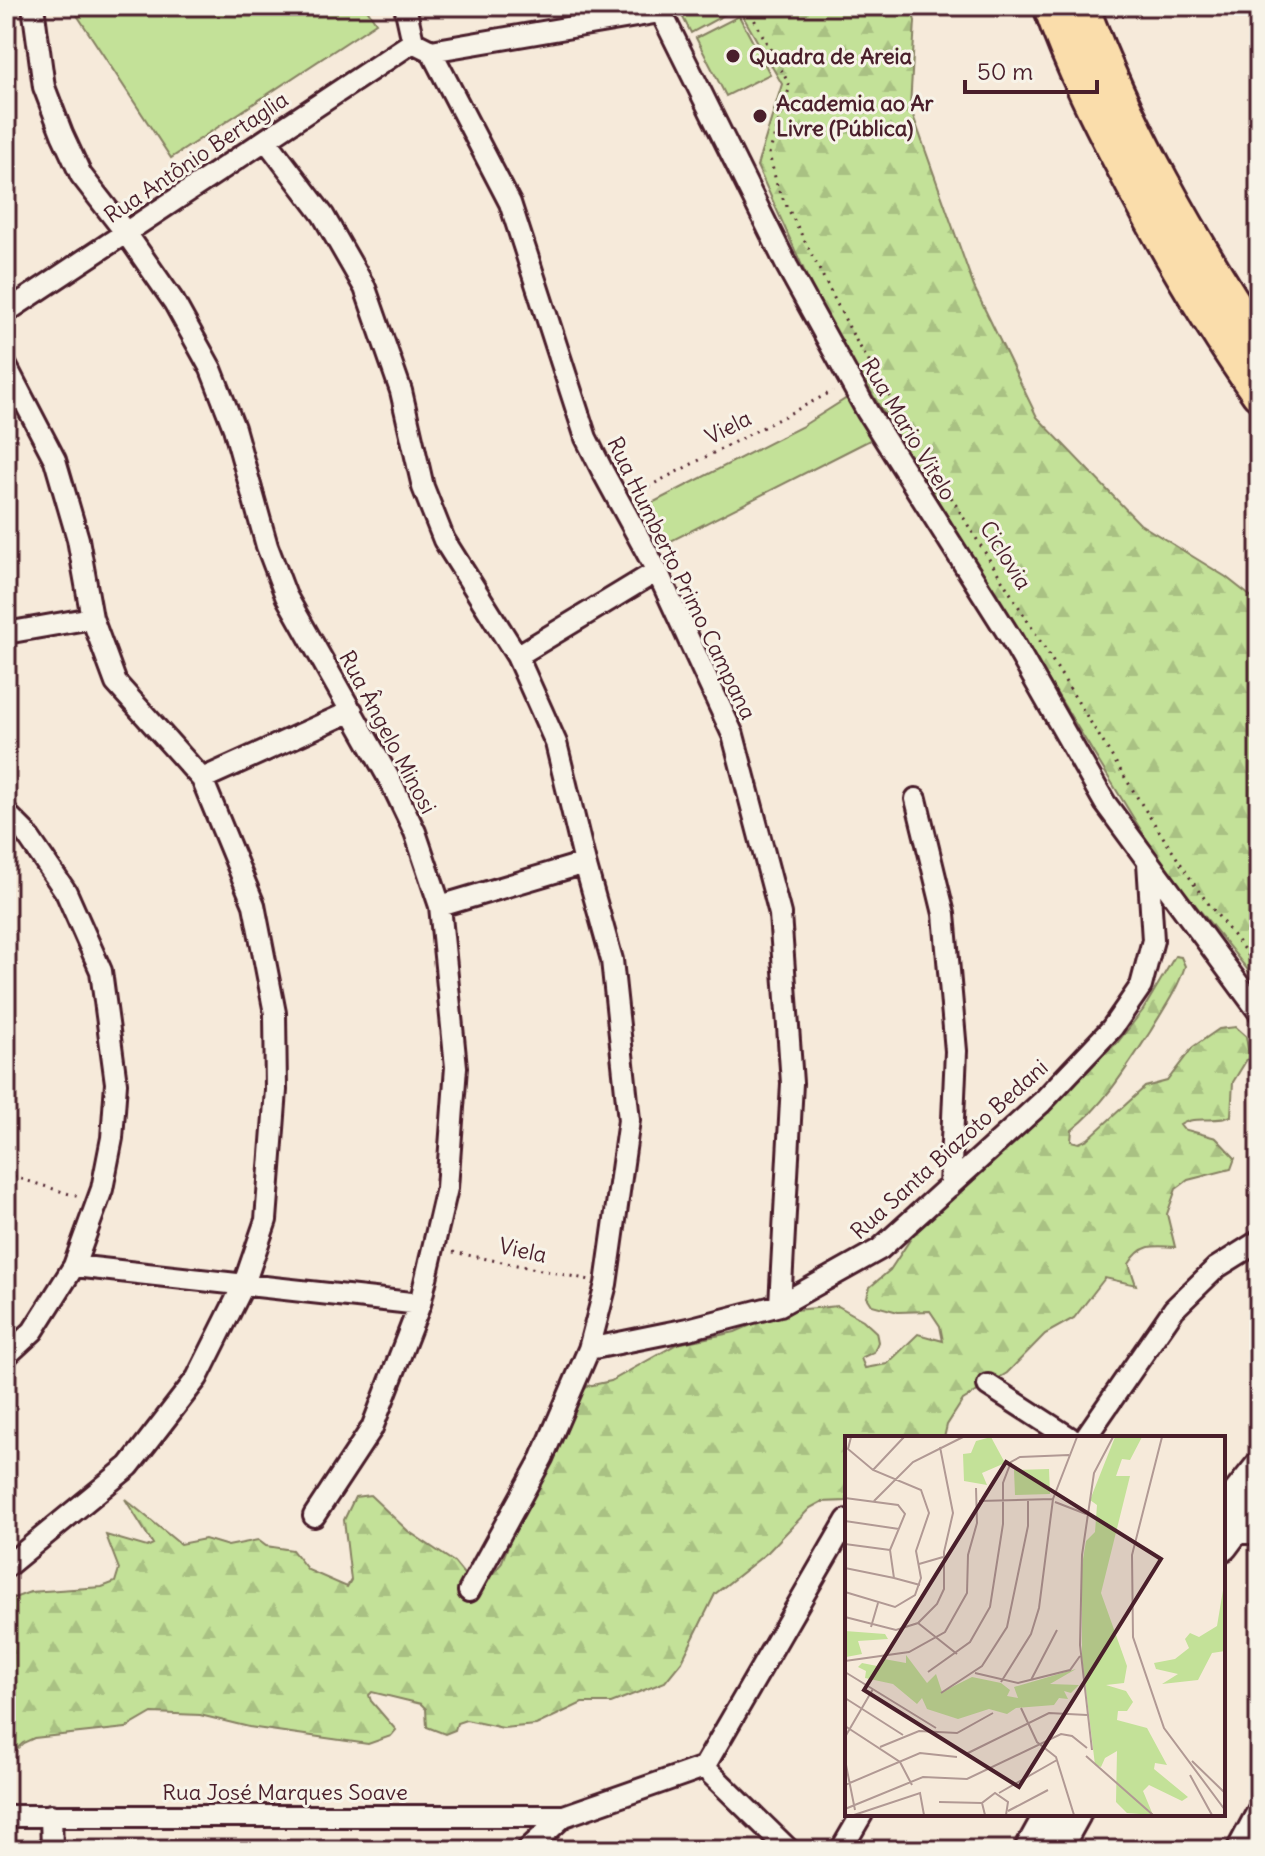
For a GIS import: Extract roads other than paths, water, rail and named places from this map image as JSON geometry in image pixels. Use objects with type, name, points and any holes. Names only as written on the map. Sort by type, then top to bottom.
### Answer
[{"type":"highway","points":[[1051,6],[1112,145],[1148,212],[1204,310],[1259,393]]},
{"type":"highway","points":[[1081,6],[1136,135],[1192,238],[1259,344]]},
{"type":"main road","points":[[1232,1531],[1259,1467]]},
{"type":"main road","points":[[1232,1531],[1259,1498]]},
{"type":"main road","points":[[1029,1850],[1048,1816]]},
{"type":"main road","points":[[1056,1850],[1075,1816]]},
{"type":"street","name":"Rua Ângelo Minosi","points":[[33,6],[44,87],[62,134],[81,175],[174,302],[211,369],[234,428],[267,546],[286,596],[391,782],[415,832],[440,906],[456,1067],[447,1188],[420,1304],[372,1428],[314,1516]]},
{"type":"street","name":"Rua Humberto Primo Campana","points":[[405,6],[422,46],[510,203],[586,438],[657,571],[733,735],[780,914],[792,1083],[780,1305]]},
{"type":"street","points":[[422,46],[659,9]]},
{"type":"street","name":"Rua Mario Vitelo","points":[[659,9],[787,266],[867,411],[1012,640],[1105,803],[1259,1012]]},
{"type":"street","name":"Rua Antônio Bertaglia","points":[[6,312],[266,140],[422,46]]},
{"type":"street","points":[[266,140],[323,215],[365,288],[401,391],[423,487],[444,540],[517,656],[556,743],[612,960],[629,1120],[606,1284],[589,1349],[542,1458],[469,1591]]},
{"type":"street","points":[[6,366],[55,460],[78,539],[92,618],[116,683],[202,779],[254,905],[275,1013],[276,1090],[266,1220],[244,1284],[197,1378],[129,1466],[6,1567]]},
{"type":"street","points":[[517,656],[657,571]]},
{"type":"street","points":[[6,633],[92,618]]},
{"type":"street","points":[[202,779],[352,711]]},
{"type":"street","points":[[916,799],[944,914],[947,945],[956,1051],[950,1186]]},
{"type":"street","points":[[6,813],[25,832],[66,892],[101,971],[116,1083],[112,1138],[102,1189],[74,1266],[33,1331],[6,1356]]},
{"type":"street","name":"Rua Santa Biazoto Bedani","points":[[589,1349],[688,1329],[780,1305],[880,1249],[1042,1102],[1112,1028],[1141,986],[1153,940],[1148,861]]},
{"type":"street","points":[[440,906],[585,863]]},
{"type":"street","points":[[1086,1436],[1174,1309],[1216,1268],[1259,1241]]},
{"type":"street","points":[[74,1266],[420,1304]]},
{"type":"street","points":[[988,1385],[1067,1436]]},
{"type":"street","points":[[527,1850],[564,1816],[704,1767],[845,1523]]},
{"type":"street","points":[[704,1767],[789,1850]]},
{"type":"street","points":[[1237,1850],[1259,1809]]},
{"type":"street","points":[[51,1815],[52,1850]]},
{"type":"street","name":"Rua José Marques Soave","points":[[6,1816],[564,1816]]},
{"type":"street","points":[[841,1850],[861,1816]]},
{"type":"place","name":"Quadra de Areia","points":[[733,56]]},
{"type":"place","name":"Academia ao Ar Livre (Pública)","points":[[760,116]]}]
